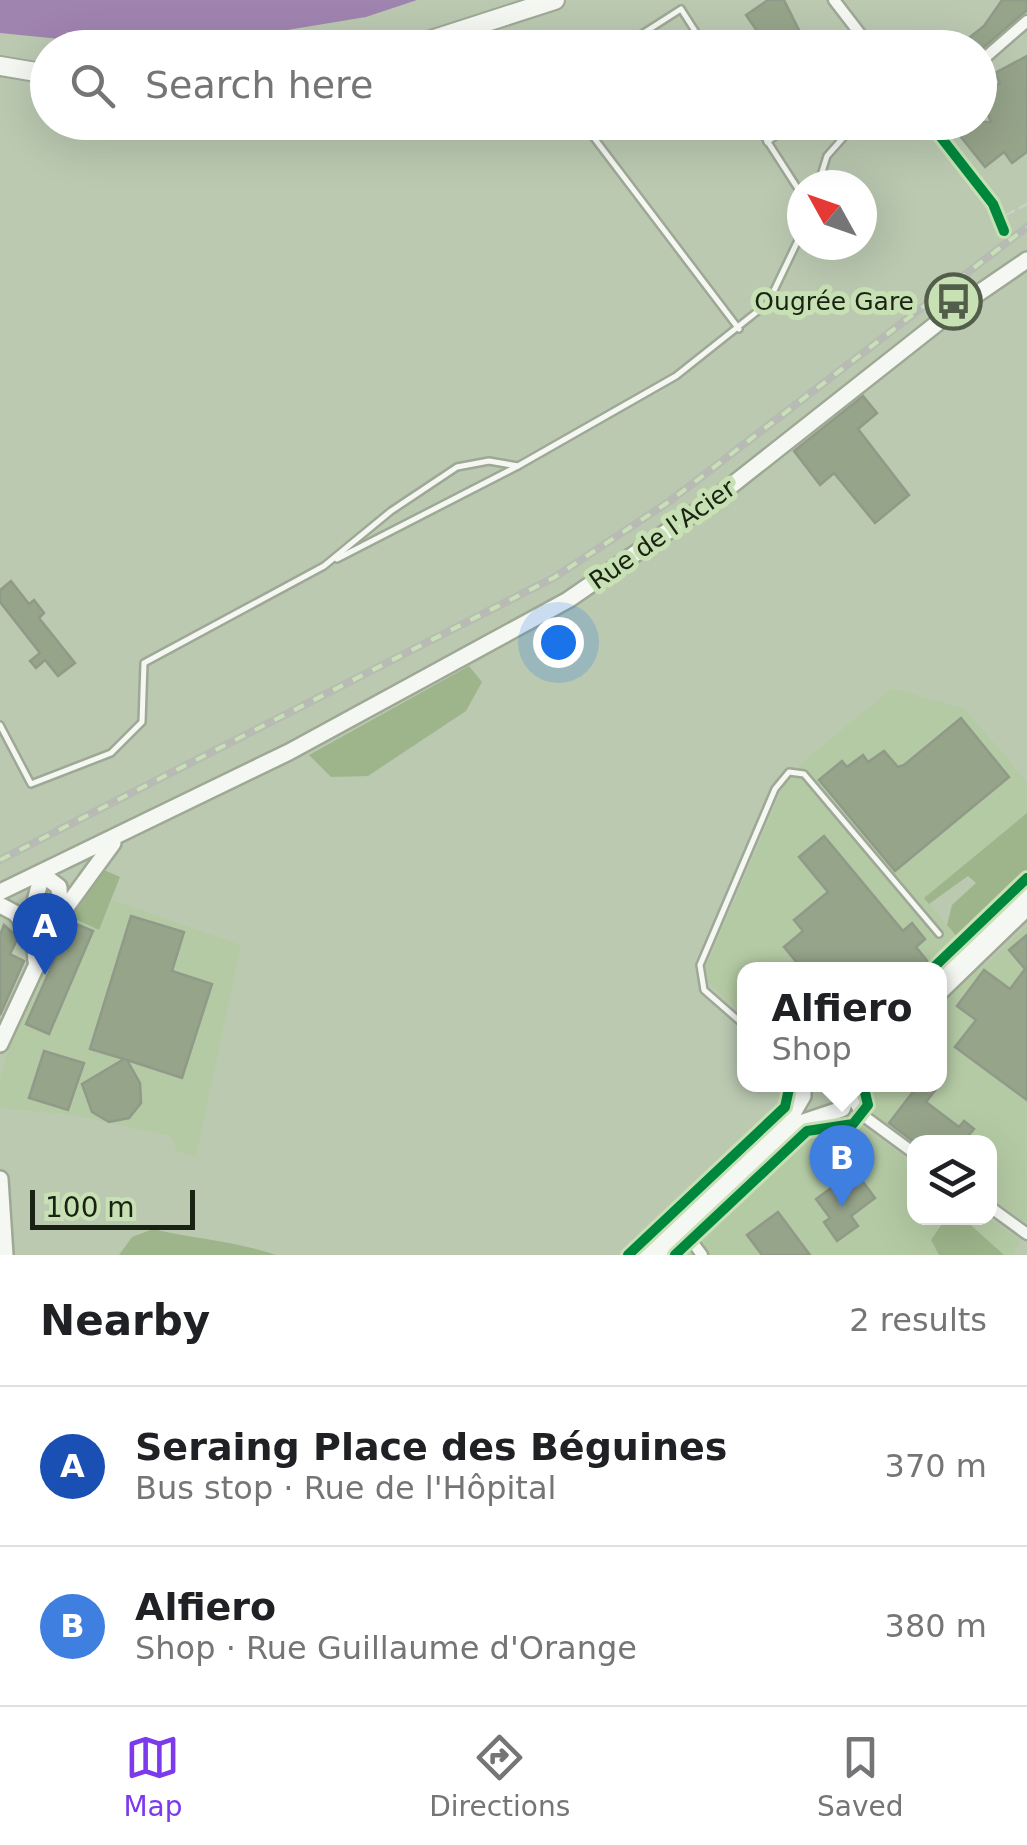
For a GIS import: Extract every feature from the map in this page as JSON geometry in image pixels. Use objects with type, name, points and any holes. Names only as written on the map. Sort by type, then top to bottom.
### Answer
[{"type":"main road","points":[[463,30],[555,0]]},
{"type":"main road","points":[[0,66],[30,71]]},
{"type":"main road","points":[[1022,263],[1027,280]]},
{"type":"main road","name":"Rue de l'Acier","points":[[0,892],[115,840],[382,704],[568,600],[713,500],[918,337],[1022,263]]},
{"type":"main road","points":[[0,1044],[60,917],[115,840]]},
{"type":"main road","points":[[36,961],[33,904],[42,874],[59,887],[60,917]]},
{"type":"main road","points":[[947,968],[1027,892]]},
{"type":"main road","points":[[0,905],[15,912],[32,932]]},
{"type":"main road","points":[[947,985],[1027,908]]},
{"type":"main road","points":[[643,1255],[792,1114],[802,1092]]},
{"type":"main road","points":[[804,1092],[820,1114]]},
{"type":"main road","points":[[660,1255],[800,1124],[820,1114],[838,1112],[849,1092]]},
{"type":"main road","points":[[0,1179],[5,1255]]},
{"type":"street","points":[[834,0],[857,30]]},
{"type":"street","points":[[997,47],[1027,20]]},
{"type":"street","points":[[943,140],[994,204],[996,220],[1004,231]]},
{"type":"street","points":[[853,1092],[861,1114]]},
{"type":"street","points":[[838,1112],[861,1114],[907,1148]]},
{"type":"street","points":[[997,1212],[1027,1234]]},
{"type":"street","points":[[685,1232],[702,1255]]},
{"type":"lane","points":[[648,30],[681,9],[695,30]]},
{"type":"lane","points":[[596,140],[740,328]]},
{"type":"lane","points":[[770,140],[767,142],[787,172]]},
{"type":"lane","points":[[823,170],[827,156],[841,140]]},
{"type":"lane","points":[[0,725],[30,784],[111,753],[142,722],[144,663],[637,401],[740,328],[768,303],[789,260]]},
{"type":"lane","points":[[324,566],[391,511],[457,467],[489,461],[518,466]]},
{"type":"lane","points":[[737,1019],[704,990],[700,965],[775,790],[790,772],[804,774],[939,934]]},
{"type":"path","points":[[996,220],[1027,204]]},
{"type":"shaded area","points":[[0,0],[417,0],[366,17],[288,30],[30,30],[30,36],[0,33]]},
{"type":"shaded area","points":[[469,666],[482,682],[466,711],[368,776],[331,777],[309,755]]},
{"type":"shaded area","points":[[892,688],[965,709],[1027,782],[1027,813],[924,898],[983,967],[1027,926],[1027,1224],[997,1202],[997,1135],[907,1135],[907,1139],[870,1112],[874,1106],[869,1092],[947,1092],[947,962],[737,962],[737,1010],[706,980],[706,967],[783,787],[804,761]]},
{"type":"shaded area","points":[[1027,813],[1027,873],[959,939],[947,925],[952,905],[976,883],[968,876],[929,904],[924,898]]},
{"type":"shaded area","points":[[104,870],[120,877],[99,930],[69,916]]},
{"type":"shaded area","points":[[112,900],[241,945],[196,1157],[177,1151],[171,1136],[74,1115],[0,1108],[0,1078],[11,1039],[69,916],[99,929]]},
{"type":"shaded area","points":[[861,1125],[907,1159],[907,1225],[997,1224],[1020,1239],[1014,1255],[679,1255],[810,1131],[844,1127],[857,1130]]},
{"type":"shaded area","points":[[941,1225],[971,1225],[1004,1255],[939,1255],[931,1240]]},
{"type":"shaded area","points":[[153,1229],[276,1255],[119,1255],[132,1237]]},
{"type":"building","points":[[768,0],[784,0],[799,30],[756,30],[746,15]]},
{"type":"building","points":[[1002,0],[1027,0],[1027,10],[997,36],[997,30],[979,30]]},
{"type":"building","points":[[1027,56],[1027,152],[1012,163],[1004,152],[985,167],[963,140],[997,140],[997,72]]},
{"type":"building","points":[[863,396],[877,413],[858,429],[909,495],[875,523],[834,473],[820,485],[794,451]]},
{"type":"building","points":[[11,581],[29,604],[34,600],[44,613],[39,618],[75,663],[58,676],[45,660],[36,668],[30,661],[40,653],[0,602],[0,590]]},
{"type":"building","points":[[961,718],[1009,777],[895,871],[819,780],[842,761],[847,767],[863,755],[868,762],[884,751],[898,767],[904,765]]},
{"type":"building","points":[[824,836],[903,931],[912,923],[925,939],[916,947],[928,962],[796,962],[784,947],[803,931],[794,920],[828,892],[799,857]]},
{"type":"building","points":[[131,916],[184,932],[172,971],[212,984],[182,1078],[127,1060],[140,1083],[141,1103],[129,1118],[109,1122],[92,1112],[82,1084],[124,1059],[90,1049]]},
{"type":"building","points":[[71,922],[93,931],[49,1034],[26,1024]]},
{"type":"building","points":[[4,925],[18,938],[10,954],[24,961],[0,1015],[0,935]]},
{"type":"building","points":[[1027,935],[1027,1100],[955,1047],[976,1020],[957,1006],[984,970],[1010,989],[1025,969],[1009,950]]},
{"type":"building","points":[[44,1051],[84,1063],[68,1110],[29,1098]]},
{"type":"building","points":[[913,1092],[934,1092],[926,1102],[959,1127],[964,1121],[974,1129],[969,1135],[907,1137],[889,1123]]},
{"type":"building","points":[[848,1169],[855,1171],[875,1198],[851,1216],[858,1226],[837,1241],[824,1222],[830,1218],[816,1199],[845,1178],[842,1174]]},
{"type":"building","points":[[778,1212],[810,1255],[762,1255],[747,1235]]},
{"type":"railway","points":[[0,860],[555,577],[670,501],[1027,227]]},
{"type":"cycle path","points":[[943,140],[993,204],[1004,231]]},
{"type":"cycle path","points":[[939,962],[1027,878]]},
{"type":"cycle path","points":[[628,1255],[785,1107],[788,1092]]},
{"type":"cycle path","points":[[675,1255],[807,1131],[853,1124],[868,1105],[865,1092]]},
{"type":"place","name":"Ougrée Gare","points":[[953,301]]},
{"type":"place","name":"Seraing Place des Béguines","points":[[45,975]]},
{"type":"place","name":"Alfiero","points":[[842,1207]]}]
